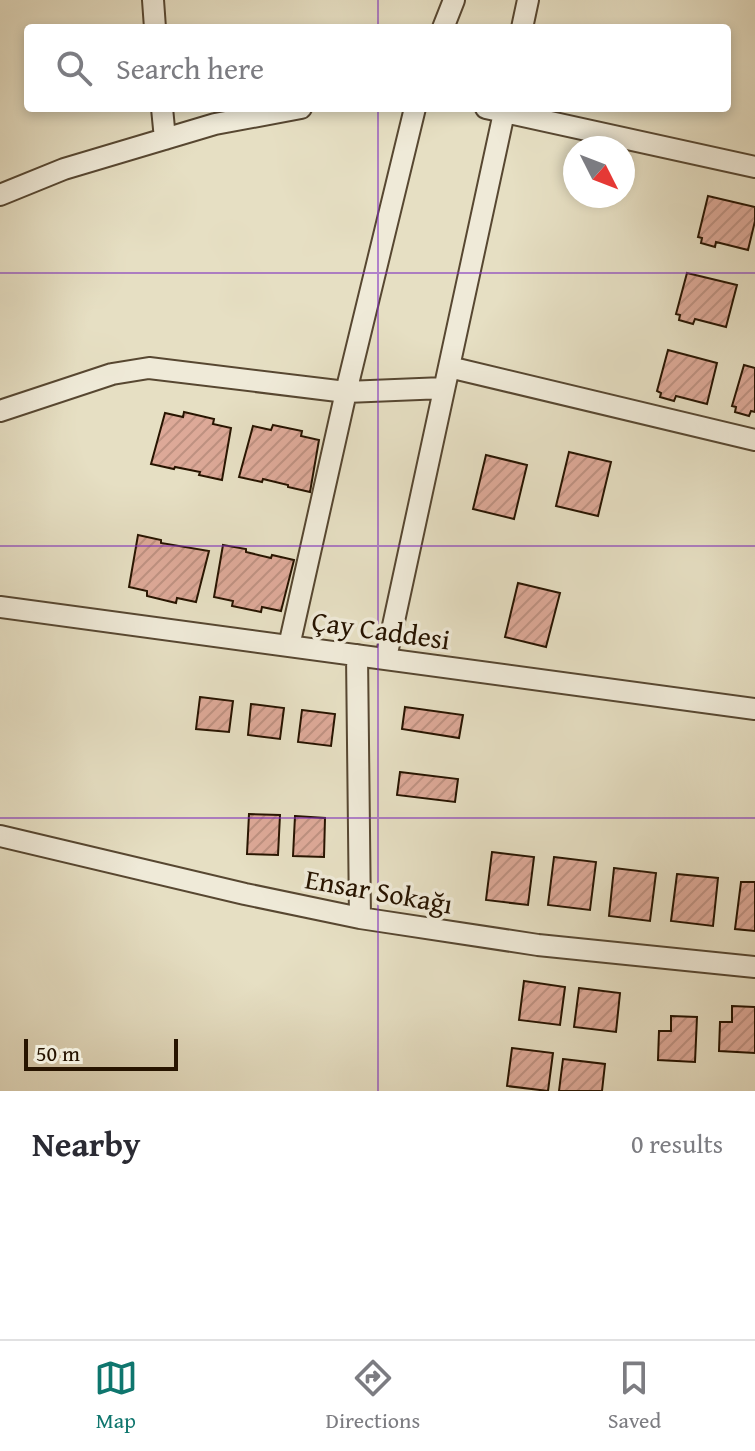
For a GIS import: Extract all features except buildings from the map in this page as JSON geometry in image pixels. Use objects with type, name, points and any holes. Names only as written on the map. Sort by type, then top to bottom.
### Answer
[{"type":"street","points":[[153,0],[155,24]]},
{"type":"street","points":[[445,24],[454,0]]},
{"type":"street","points":[[523,24],[528,0]]},
{"type":"street","points":[[162,112],[165,139]]},
{"type":"street","points":[[0,195],[64,169],[215,124],[280,112]]},
{"type":"street","points":[[289,646],[346,392],[414,112]]},
{"type":"street","points":[[386,658],[449,367],[498,112]]},
{"type":"street","points":[[507,112],[755,167]]},
{"type":"street","points":[[449,367],[755,440]]},
{"type":"street","points":[[0,411],[112,374],[149,368],[346,392],[444,388]]},
{"type":"street","name":"Çay Caddesi","points":[[0,607],[755,709]]},
{"type":"street","points":[[357,655],[360,918]]},
{"type":"street","name":"Ensar Sokağı","points":[[0,836],[360,918],[538,945],[755,967]]}]
